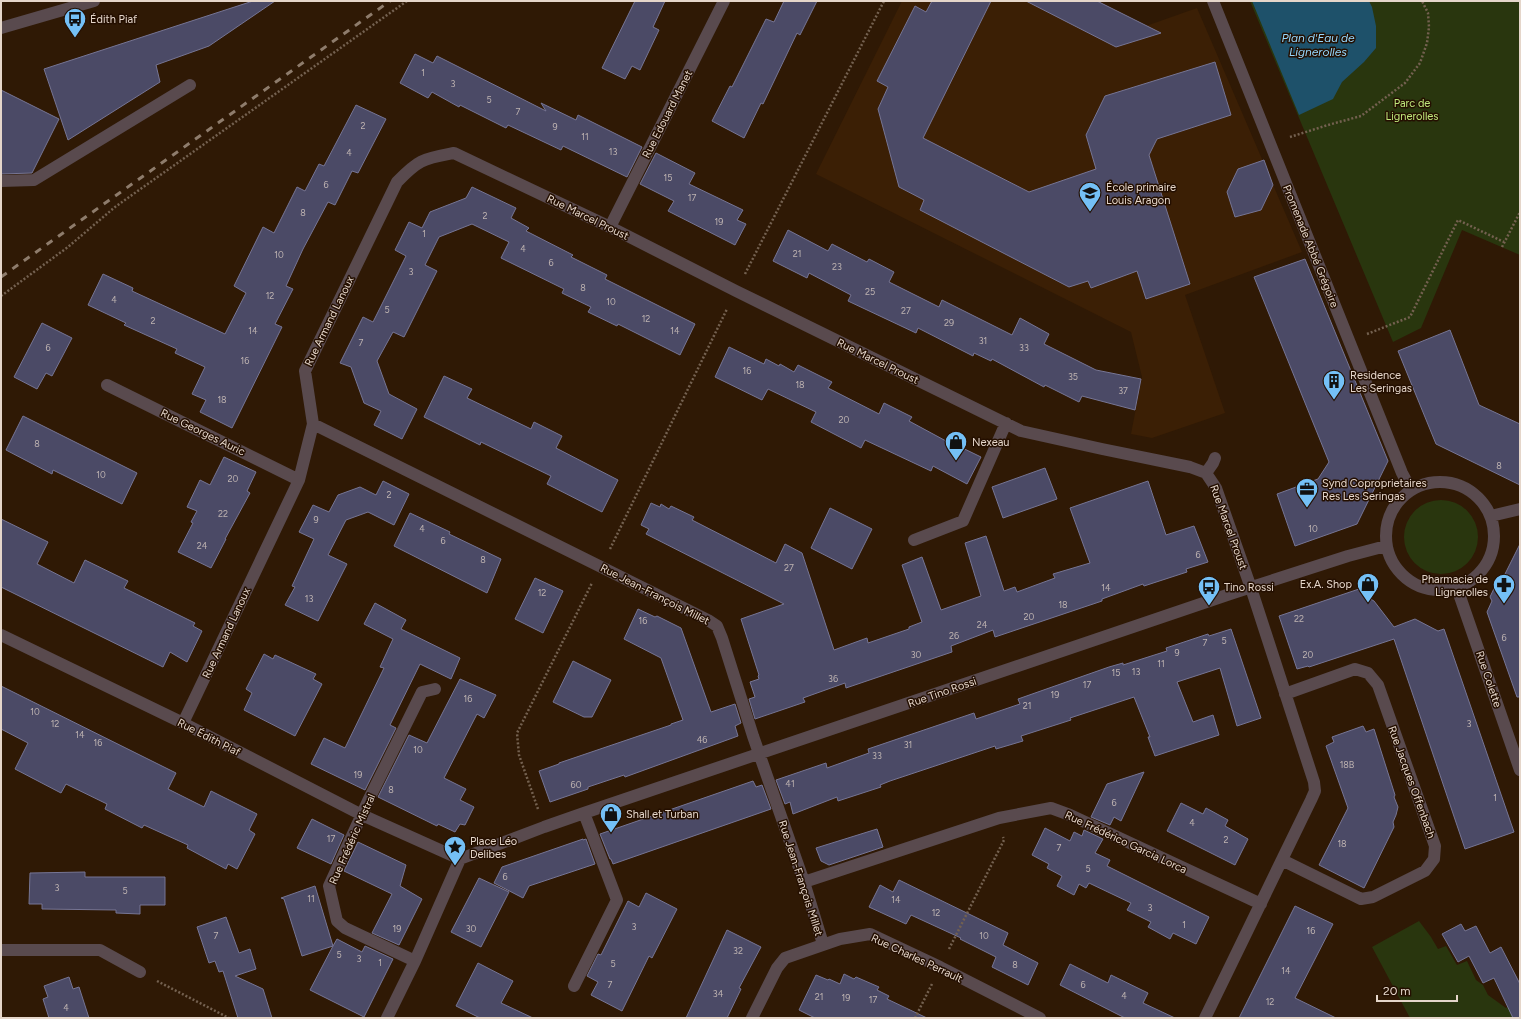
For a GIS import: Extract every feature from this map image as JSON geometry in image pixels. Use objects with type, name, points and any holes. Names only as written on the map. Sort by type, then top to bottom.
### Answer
[{"type":"street","points":[[1,28],[94,1]]},
{"type":"street","name":"Rue Edouard Manet","points":[[610,227],[724,1]]},
{"type":"street","name":"Promenade Abbé Grégoire","points":[[1213,1],[1402,473],[1411,490]]},
{"type":"street","points":[[1,181],[34,180],[190,85]]},
{"type":"street","name":"Rue Marcel Proust","points":[[454,153],[610,227],[736,291],[1021,431],[1190,467],[1206,473],[1216,488],[1251,588]]},
{"type":"street","name":"Rue Armand Lanoux","points":[[183,723],[299,480],[313,424],[304,371],[397,182],[412,167],[426,158],[454,153]]},
{"type":"street","name":"Rue Georges Auric","points":[[107,385],[299,480]]},
{"type":"street","points":[[914,540],[963,521],[1006,423]]},
{"type":"street","name":"Rue Jean-François Millet","points":[[313,424],[702,617],[717,626],[759,754],[804,882],[823,944]]},
{"type":"street","points":[[1206,473],[1215,458]]},
{"type":"street","points":[[1433,482],[1457,484],[1471,491],[1483,502],[1491,516],[1495,533],[1493,551],[1485,567],[1473,580],[1457,588],[1441,591],[1424,589],[1409,582],[1398,572],[1390,559],[1386,546],[1386,530],[1390,514],[1399,500],[1411,490],[1433,482]]},
{"type":"street","points":[[1491,516],[1520,509]]},
{"type":"street","name":"Rue Tino Rossi","points":[[460,859],[584,813],[1251,588],[1348,556],[1386,546]]},
{"type":"street","points":[[1205,1018],[1312,800],[1315,791],[1314,782],[1251,588]]},
{"type":"street","name":"Rue Colette","points":[[1457,588],[1520,770]]},
{"type":"street","name":"Rue Édith Piaf","points":[[1,635],[183,723],[362,815],[460,859]]},
{"type":"street","name":"Rue Jacques Offenbach","points":[[1282,860],[1360,898],[1373,897],[1425,871],[1434,859],[1435,846],[1378,685],[1368,673],[1355,669],[1285,694]]},
{"type":"street","name":"Rue Frédéric Mistral","points":[[415,961],[344,928],[337,921],[329,886],[422,692],[435,689]]},
{"type":"street","name":"Rue Frédérico Garcia Lorca","points":[[804,882],[999,818],[1051,808],[1070,815],[1261,904]]},
{"type":"street","points":[[574,986],[617,900],[584,813]]},
{"type":"street","points":[[387,1018],[415,961],[460,859]]},
{"type":"street","name":"Rue Charles Perrault","points":[[752,1018],[777,968],[785,958],[840,939],[870,934],[940,967],[1040,1018]]},
{"type":"street","points":[[1,950],[100,950],[140,972]]},
{"type":"path","points":[[1,296],[68,247],[115,207],[407,1]]},
{"type":"path","points":[[745,274],[884,1]]},
{"type":"path","points":[[1270,144],[1361,116],[1405,83],[1420,63],[1427,44],[1429,26],[1428,13],[1422,1]]},
{"type":"path","points":[[1502,247],[1520,212]]},
{"type":"path","points":[[1349,342],[1410,318],[1458,220],[1504,242]]},
{"type":"path","points":[[915,1018],[1004,840],[999,818]]},
{"type":"path","points":[[140,972],[229,1018]]},
{"type":"shaded area","name":"École primaire Louis Aragon","points":[[902,1],[1097,1],[1146,26],[1197,8],[1302,252],[1185,295],[1225,413],[1152,438],[1131,434],[1142,377],[1131,332],[816,174]]},
{"type":"green space","name":"Parc de Lignerolles","points":[[1250,1],[1520,1],[1520,255],[1462,230],[1421,328],[1393,342]]},
{"type":"green space","points":[[1441,500],[1455,503],[1467,511],[1475,523],[1478,537],[1475,551],[1467,563],[1455,571],[1441,574],[1427,571],[1415,563],[1407,551],[1404,537],[1407,523],[1415,511],[1427,503]]},
{"type":"green space","points":[[1419,921],[1438,949],[1446,946],[1457,965],[1467,961],[1476,980],[1483,985],[1488,995],[1506,1008],[1520,1001],[1520,1018],[1410,1018],[1372,947]]},
{"type":"water","name":"Plan d'Eau de Lignerolles","points":[[1252,1],[1369,1],[1372,7],[1376,26],[1376,48],[1364,62],[1342,82],[1333,99],[1299,115]]},
{"type":"building","points":[[253,1],[275,1],[209,46],[156,65],[160,82],[68,140],[44,69]]},
{"type":"building","points":[[635,1],[665,1],[653,27],[659,30],[640,70],[632,66],[625,79],[602,68]]},
{"type":"building","points":[[784,1],[817,1],[800,35],[797,33],[763,104],[761,103],[744,138],[712,121],[730,86],[732,87],[766,19],[774,22]]},
{"type":"building","points":[[932,1],[991,1],[923,138],[1029,192],[1096,169],[1086,135],[1105,96],[1215,62],[1231,115],[1157,139],[1149,155],[1190,284],[1146,299],[1137,271],[1091,288],[1088,281],[1069,287],[920,210],[924,200],[899,187],[878,109],[888,87],[877,81],[915,6],[926,12]]},
{"type":"building","points":[[1026,1],[1097,1],[1161,33],[1116,47]]},
{"type":"building","points":[[415,54],[433,63],[437,56],[546,111],[541,103],[576,120],[578,115],[642,147],[627,177],[563,146],[561,150],[508,125],[506,128],[460,105],[459,107],[432,92],[428,98],[400,83]]},
{"type":"building","points":[[1,90],[59,119],[32,173],[1,174]]},
{"type":"building","points":[[356,105],[386,119],[358,173],[352,171],[335,205],[328,202],[303,249],[286,286],[293,289],[275,324],[282,327],[232,428],[200,412],[206,400],[192,394],[205,367],[175,353],[177,349],[124,325],[126,323],[88,305],[103,274],[133,288],[132,291],[225,334],[246,293],[234,286],[263,227],[274,233],[297,187],[305,191],[319,164],[324,166]]},
{"type":"building","points":[[656,153],[695,173],[689,184],[743,210],[737,220],[746,224],[735,245],[668,211],[674,201],[640,184]]},
{"type":"building","points":[[1264,160],[1273,185],[1261,210],[1235,217],[1227,192],[1238,169]]},
{"type":"building","points":[[472,187],[516,208],[511,218],[529,228],[526,231],[573,255],[571,257],[607,275],[605,279],[695,324],[680,355],[618,324],[617,326],[588,312],[591,307],[562,293],[564,289],[501,258],[509,242],[472,224],[439,237],[425,265],[437,271],[404,337],[393,332],[377,361],[389,394],[417,409],[402,439],[374,425],[381,411],[364,403],[351,367],[340,363],[363,317],[373,322],[406,256],[395,250],[409,222],[422,228],[430,212],[466,198]]},
{"type":"building","points":[[788,230],[828,251],[832,244],[867,262],[869,259],[894,272],[889,282],[939,307],[942,300],[1012,335],[1020,318],[1049,334],[1044,344],[1096,370],[1141,379],[1135,410],[1082,396],[1079,402],[1045,385],[1044,387],[992,359],[991,361],[974,353],[973,356],[918,328],[916,333],[848,301],[851,295],[809,273],[807,278],[773,261]]},
{"type":"building","name":"Residence Les Seringas","points":[[1305,259],[1388,461],[1357,524],[1295,546],[1277,494],[1318,479],[1329,462],[1254,277]]},
{"type":"building","points":[[42,323],[72,338],[52,376],[46,373],[37,389],[14,377]]},
{"type":"building","points":[[1450,330],[1479,405],[1520,424],[1520,485],[1436,444],[1398,351]]},
{"type":"building","points":[[729,347],[764,364],[766,359],[779,366],[780,364],[794,372],[798,365],[832,382],[828,388],[879,414],[884,403],[912,417],[909,421],[946,441],[981,457],[967,484],[933,466],[931,471],[865,440],[861,448],[811,422],[816,412],[768,389],[762,400],[715,377]]},
{"type":"building","points":[[444,376],[472,389],[467,398],[531,429],[534,422],[562,436],[556,448],[618,480],[602,512],[547,484],[551,476],[481,442],[480,445],[424,417]]},
{"type":"building","points":[[23,416],[137,473],[122,504],[53,470],[52,474],[6,450]]},
{"type":"building","points":[[224,457],[256,472],[247,491],[250,493],[211,568],[178,552],[193,523],[191,522],[197,511],[187,507],[200,480],[210,485]]},
{"type":"building","points":[[1045,468],[1057,499],[1003,518],[992,487]]},
{"type":"building","points":[[383,481],[409,494],[394,525],[368,512],[346,520],[328,555],[347,564],[318,621],[285,605],[295,587],[292,586],[314,539],[299,532],[313,505],[329,512],[338,495],[360,487],[376,495]]},
{"type":"building","points":[[1148,481],[1166,535],[1194,526],[1208,562],[1186,569],[1187,572],[1144,586],[1143,584],[1102,599],[1102,601],[995,637],[993,630],[951,646],[952,652],[846,688],[845,683],[803,698],[805,702],[755,719],[749,699],[755,697],[750,682],[759,679],[759,675],[741,619],[784,604],[646,534],[649,529],[641,525],[651,503],[660,507],[661,504],[669,509],[671,506],[694,517],[692,520],[776,563],[785,544],[802,553],[834,650],[867,638],[868,643],[909,629],[909,627],[922,622],[902,565],[922,557],[941,610],[981,596],[965,543],[986,536],[1004,591],[1015,587],[1017,592],[1055,578],[1053,574],[1090,563],[1070,508]]},
{"type":"building","points":[[830,508],[872,529],[852,569],[811,548]]},
{"type":"building","points":[[410,513],[501,559],[487,593],[394,546]]},
{"type":"building","points":[[1,519],[48,542],[37,564],[74,583],[85,560],[128,581],[124,588],[195,623],[193,626],[202,631],[187,662],[170,652],[163,667],[1,587]]},
{"type":"building","points":[[1520,544],[1520,697],[1517,697],[1487,612],[1492,601],[1490,597],[1498,580],[1502,580]]},
{"type":"building","points":[[535,578],[563,591],[543,633],[515,619]]},
{"type":"building","points":[[1362,588],[1365,596],[1374,601],[1394,627],[1415,619],[1438,631],[1444,629],[1514,832],[1465,849],[1394,639],[1309,667],[1297,669],[1279,616]]},
{"type":"building","points":[[375,603],[406,620],[401,629],[460,658],[451,679],[420,664],[390,725],[396,728],[365,790],[311,764],[324,738],[345,748],[384,668],[380,667],[393,639],[364,624]]},
{"type":"building","points":[[638,609],[655,617],[657,616],[681,628],[711,712],[735,704],[741,723],[735,726],[738,736],[625,777],[624,775],[588,787],[588,789],[550,802],[539,771],[683,720],[661,658],[624,639]]},
{"type":"building","points":[[1231,629],[1261,718],[1237,726],[1220,668],[1177,682],[1193,722],[1213,715],[1219,735],[1155,756],[1148,737],[1150,737],[1134,697],[1021,736],[1023,741],[996,749],[995,746],[890,781],[880,785],[881,787],[838,801],[837,797],[793,814],[790,802],[785,804],[776,780],[826,763],[827,768],[869,753],[868,749],[974,713],[976,719],[1020,704],[1018,699],[1109,667],[1123,663],[1123,665],[1167,651],[1166,648],[1208,634],[1209,636]]},
{"type":"building","points":[[264,654],[273,659],[275,655],[316,674],[313,679],[322,684],[295,736],[244,710],[252,693],[246,689]]},
{"type":"building","points":[[573,661],[611,680],[592,717],[584,717],[553,702]]},
{"type":"building","points":[[460,679],[496,695],[484,718],[477,714],[444,778],[466,789],[460,800],[474,807],[465,825],[460,824],[455,832],[438,824],[437,826],[378,797],[409,735],[427,743]]},
{"type":"building","points":[[1,686],[176,773],[168,789],[204,807],[211,791],[257,814],[249,830],[255,834],[237,869],[228,864],[226,869],[187,848],[188,845],[144,825],[142,828],[105,809],[107,804],[66,784],[61,793],[15,769],[28,743],[1,729]]},
{"type":"building","points":[[1363,726],[1366,732],[1374,729],[1398,807],[1393,822],[1394,827],[1364,888],[1319,865],[1348,808],[1326,746],[1334,742],[1332,737]]},
{"type":"building","points":[[1144,772],[1121,821],[1114,817],[1110,825],[1091,817],[1107,784]]},
{"type":"building","points":[[753,781],[756,787],[762,785],[771,809],[613,864],[610,859],[600,834]]},
{"type":"building","points":[[1181,803],[1203,814],[1206,808],[1228,820],[1225,826],[1248,839],[1235,865],[1167,831]]},
{"type":"building","points":[[312,819],[344,835],[331,864],[297,848]]},
{"type":"building","points":[[1045,828],[1070,841],[1074,832],[1082,836],[1084,830],[1103,839],[1095,853],[1110,860],[1107,866],[1209,917],[1196,944],[1173,933],[1170,939],[1148,927],[1151,922],[1127,910],[1131,903],[1089,883],[1086,888],[1079,884],[1074,895],[1057,886],[1062,876],[1047,868],[1049,864],[1032,855]]},
{"type":"building","points":[[877,829],[883,847],[829,865],[821,861],[816,848]]},
{"type":"building","points":[[586,839],[595,864],[529,886],[523,898],[494,883],[502,867]]},
{"type":"building","points":[[358,842],[406,865],[400,886],[422,899],[399,945],[372,933],[392,894],[344,871]]},
{"type":"building","points":[[85,872],[85,877],[165,877],[165,905],[140,905],[140,914],[116,913],[116,910],[42,909],[42,904],[29,904],[30,873]]},
{"type":"building","points":[[479,878],[509,892],[481,947],[451,932]]},
{"type":"building","points":[[899,880],[1008,933],[1003,945],[1038,963],[1028,985],[992,967],[996,957],[960,939],[961,938],[911,915],[906,924],[869,907],[880,885],[893,892]]},
{"type":"building","points":[[315,886],[333,946],[302,956],[284,899],[281,898]]},
{"type":"building","points":[[646,893],[677,909],[652,958],[649,956],[622,1011],[591,995],[598,982],[587,976],[598,954],[601,955],[628,901],[639,907]]},
{"type":"building","points":[[1295,906],[1333,924],[1295,998],[1336,1018],[1239,1018]]},
{"type":"building","points":[[226,917],[239,953],[250,949],[256,969],[235,976],[263,989],[272,1018],[238,1018],[223,971],[219,972],[215,961],[209,963],[197,927]]},
{"type":"building","points":[[1461,924],[1465,931],[1476,926],[1490,953],[1501,947],[1520,984],[1520,1018],[1513,1018],[1494,978],[1483,983],[1469,956],[1458,962],[1442,934]]},
{"type":"building","points":[[727,930],[761,947],[739,988],[741,989],[727,1018],[686,1018]]},
{"type":"building","points":[[337,939],[362,952],[365,946],[393,959],[364,1017],[310,990]]},
{"type":"building","points":[[478,963],[513,981],[501,1003],[533,1018],[480,1018],[456,1006]]},
{"type":"building","points":[[1070,964],[1108,983],[1111,975],[1148,993],[1143,1003],[1175,1018],[1125,1018],[1060,985]]},
{"type":"building","points":[[844,974],[854,979],[856,977],[879,987],[877,990],[889,996],[887,999],[927,1018],[815,1018],[799,1010],[816,975],[840,984]]},
{"type":"building","points":[[69,977],[73,989],[79,987],[89,1018],[49,1018],[43,999],[48,997],[44,986]]},
{"type":"railway","points":[[1,277],[390,1]]},
{"type":"place","name":"Édith Piaf","points":[[75,38]]},
{"type":"place","name":"École primaire Louis Aragon","points":[[1090,212]]},
{"type":"place","name":"Residence Les Seringas","points":[[1334,400]]},
{"type":"place","name":"Nexeau","points":[[956,462]]},
{"type":"place","name":"Synd Coproprietaires Res Les Seringas","points":[[1307,508]]},
{"type":"place","name":"Ex.A. Shop","points":[[1368,604]]},
{"type":"place","name":"Pharmacie de Lignerolles","points":[[1504,604]]},
{"type":"place","name":"Tino Rossi","points":[[1209,606]]},
{"type":"place","name":"Shall et Turban","points":[[611,834]]},
{"type":"place","name":"Place Léo Delibes","points":[[455,866]]}]
